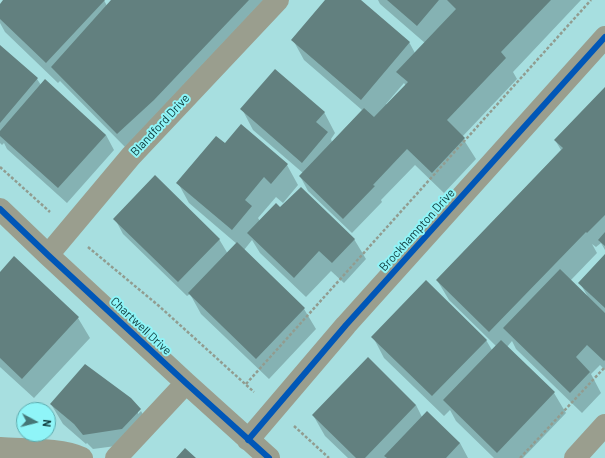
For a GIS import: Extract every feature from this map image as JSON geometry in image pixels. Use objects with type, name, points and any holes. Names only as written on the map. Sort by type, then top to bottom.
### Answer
[{"type":"street","name":"Blandford Drive","points":[[48,255],[131,156],[278,0]]},
{"type":"street","name":"Brockhampton Drive","points":[[248,440],[346,325],[605,37]]},
{"type":"street","name":"Chartwell Drive","points":[[0,209],[186,384],[268,458]]},
{"type":"street","points":[[116,458],[186,384]]},
{"type":"street","points":[[575,458],[605,425]]},
{"type":"street","points":[[0,448],[50,451],[82,458]]},
{"type":"path","points":[[246,384],[591,0]]},
{"type":"path","points":[[0,167],[88,246],[159,306],[328,458]]},
{"type":"path","points":[[520,458],[605,367]]},
{"type":"building","points":[[3,0],[105,0],[46,63],[0,19],[0,4]]},
{"type":"building","points":[[111,0],[249,0],[154,100],[117,134],[51,67]]},
{"type":"building","points":[[325,0],[361,0],[410,42],[361,100],[291,40]]},
{"type":"building","points":[[387,0],[439,0],[417,26]]},
{"type":"building","points":[[447,0],[551,0],[501,52],[506,58],[447,120],[465,138],[432,173],[407,149],[373,185],[375,186],[343,219],[299,176],[364,108],[374,117],[408,82],[396,72],[456,9]]},
{"type":"building","points":[[0,45],[38,78],[0,123]]},
{"type":"building","points":[[275,69],[325,112],[316,122],[328,132],[302,163],[240,109]]},
{"type":"building","points":[[45,79],[106,135],[58,188],[0,136],[0,131]]},
{"type":"building","points":[[605,87],[605,215],[587,233],[586,232],[489,332],[436,280],[563,148],[554,140]]},
{"type":"building","points":[[241,124],[288,164],[271,184],[264,177],[245,200],[252,206],[232,230],[176,183],[216,136],[225,143]]},
{"type":"building","points":[[155,175],[220,239],[178,282],[113,219]]},
{"type":"building","points":[[301,187],[355,239],[332,263],[319,251],[294,278],[247,233],[276,203],[280,207]]},
{"type":"building","points":[[605,232],[605,246],[598,240]]},
{"type":"building","points":[[237,242],[305,308],[256,359],[188,293]]},
{"type":"building","points":[[605,254],[605,308],[578,283]]},
{"type":"building","points":[[14,256],[79,317],[22,379],[0,358],[0,272]]},
{"type":"building","points":[[560,269],[605,313],[605,360],[604,361],[587,345],[576,357],[590,372],[570,393],[503,328]]},
{"type":"building","points":[[426,280],[487,340],[432,396],[371,337]]},
{"type":"building","points":[[501,340],[555,392],[497,453],[443,400]]},
{"type":"building","points":[[368,357],[416,405],[365,458],[356,458],[312,415]]},
{"type":"building","points":[[85,364],[131,398],[141,409],[122,429],[83,435],[74,424],[56,409],[56,402],[52,402]]},
{"type":"building","points":[[427,411],[460,443],[446,458],[387,458],[384,456]]},
{"type":"building","points":[[185,448],[196,458],[176,458]]},
{"type":"cycle path","points":[[248,440],[346,325],[605,37]]},
{"type":"cycle path","points":[[0,209],[186,383],[269,458]]}]
